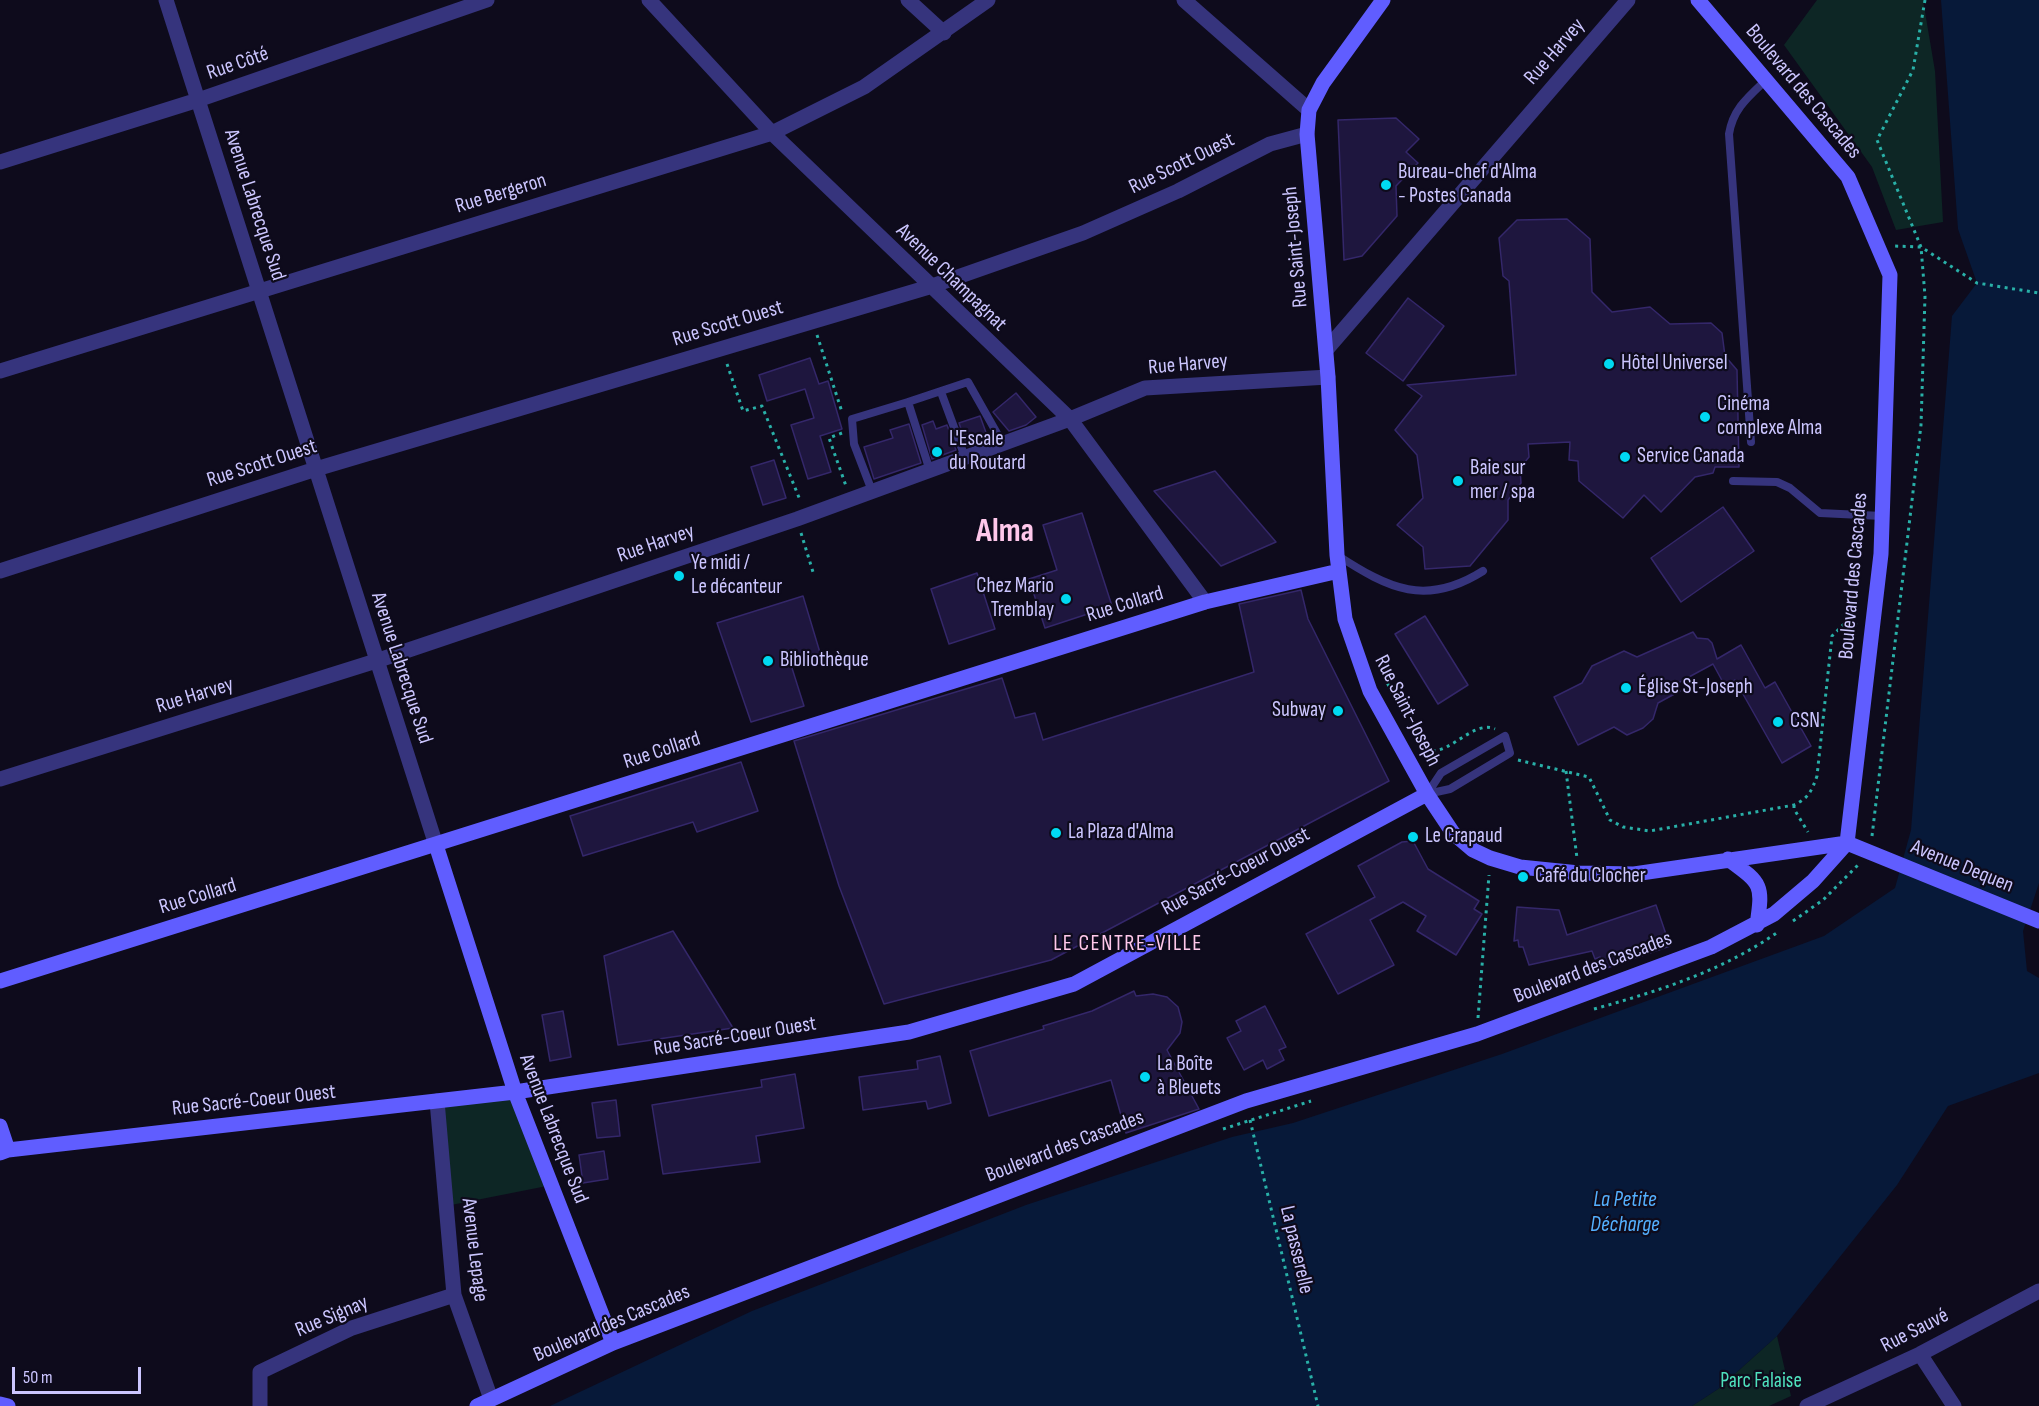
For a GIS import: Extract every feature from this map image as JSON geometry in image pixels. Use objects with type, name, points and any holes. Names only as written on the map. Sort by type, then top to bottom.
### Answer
[{"type":"street","name":"Avenue Labrecque Sud","points":[[166,0],[515,1092],[614,1343]]},
{"type":"street","name":"Rue Côté","points":[[0,162],[198,100],[487,0]]},
{"type":"street","name":"Avenue Champagnat","points":[[649,0],[772,133],[1070,419],[1205,602]]},
{"type":"street","points":[[908,0],[944,33]]},
{"type":"street","name":"Rue Bergeron","points":[[0,371],[772,133],[864,87],[988,0]]},
{"type":"street","points":[[1184,0],[1309,110]]},
{"type":"street","points":[[1307,134],[1309,110],[1323,83],[1383,0]]},
{"type":"street","name":"Rue Harvey","points":[[1326,350],[1628,0]]},
{"type":"street","name":"Boulevard des Cascades","points":[[484,1403],[614,1343],[1246,1101],[1477,1034],[1711,947],[1757,925],[1813,881],[1847,843],[1881,554],[1890,275],[1848,177],[1698,0]]},
{"type":"street","name":"Rue Saint-Joseph","points":[[1307,134],[1328,377],[1337,555],[1345,619],[1370,691],[1427,794],[1453,833],[1473,850],[1490,858],[1520,867],[1579,873],[1634,874],[1847,843],[1870,852]]},
{"type":"street","name":"Rue Scott Ouest","points":[[0,571],[316,469],[929,286],[1083,233],[1178,191],[1270,144],[1307,134]]},
{"type":"street","name":"Rue Harvey","points":[[0,779],[376,660],[806,516],[1151,387],[1328,377]]},
{"type":"street","name":"Rue Collard","points":[[0,981],[1205,602],[1339,571]]},
{"type":"street","name":"Rue Sacré-Coeur Ouest","points":[[4,1151],[515,1092],[909,1032],[1074,984],[1427,794]]},
{"type":"street","name":"Avenue Dequen","points":[[1870,852],[2039,921]]},
{"type":"street","points":[[1728,859],[1754,878],[1761,894],[1757,925]]},
{"type":"street","name":"Avenue Lepage","points":[[437,1101],[454,1295],[484,1403]]},
{"type":"street","points":[[0,1126],[4,1151]]},
{"type":"street","name":"Rue Sauvé","points":[[1807,1406],[1920,1353],[2039,1291]]},
{"type":"street","name":"Rue Signay","points":[[260,1406],[260,1372],[352,1328],[454,1295]]},
{"type":"street","points":[[1920,1353],[1954,1406]]},
{"type":"street","points":[[0,1404],[8,1406]]},
{"type":"lane","points":[[1751,441],[1729,134],[1731,119],[1738,107],[1766,80]]},
{"type":"lane","points":[[872,491],[854,444],[852,419],[968,382],[1003,444]]},
{"type":"lane","points":[[941,392],[965,457]]},
{"type":"lane","points":[[908,402],[930,471]]},
{"type":"lane","points":[[1733,481],[1777,482],[1790,488],[1820,513],[1882,516]]},
{"type":"lane","points":[[1337,555],[1392,586],[1418,590],[1441,590],[1461,585],[1483,571]]},
{"type":"lane","points":[[1505,736],[1510,753],[1450,789],[1427,794],[1441,773],[1505,736]]},
{"type":"path","points":[[1870,852],[1921,425],[1925,296],[1920,247],[1877,140],[1913,70],[1925,0]]},
{"type":"path","points":[[1877,245],[1920,247],[1977,283],[2039,293]]},
{"type":"path","points":[[813,321],[845,420]]},
{"type":"path","points":[[722,348],[742,411],[762,406],[806,516]]},
{"type":"path","points":[[839,469],[829,438],[849,431]]},
{"type":"path","points":[[802,536],[813,572]]},
{"type":"path","points":[[1510,753],[1520,761],[1566,772],[1577,772],[1589,777],[1610,820],[1637,830],[1650,831],[1794,805],[1805,800],[1812,791],[1817,776],[1832,636],[1845,623],[1896,634]]},
{"type":"path","points":[[1377,662],[1407,722]]},
{"type":"path","points":[[1417,742],[1428,750],[1443,748],[1482,727],[1489,726],[1502,737]]},
{"type":"path","points":[[1566,772],[1579,873]]},
{"type":"path","points":[[1794,805],[1794,809],[1809,833],[1810,847]]},
{"type":"path","points":[[1477,1034],[1490,858]]},
{"type":"path","name":"La passerelle","points":[[1246,1101],[1318,1406]]},
{"type":"green space","points":[[1817,0],[1923,0],[1935,71],[1943,222],[1896,230],[1872,167],[1784,45]]},
{"type":"green space","points":[[515,1092],[552,1185],[446,1206],[437,1101]]},
{"type":"green space","name":"Parc Falaise","points":[[1777,1336],[1791,1396],[1769,1406],[1692,1406],[1718,1389]]},
{"type":"water","name":"La Petite Décharge","points":[[1941,0],[2039,0],[2039,883],[2023,931],[2027,971],[2039,978],[2039,1073],[1948,1106],[1897,1185],[1777,1336],[1718,1389],[1692,1406],[550,1406],[752,1311],[1026,1205],[1232,1137],[1293,1123],[1502,1054],[1824,936],[1895,888],[1911,830],[1952,316],[1977,283],[1958,229]]},
{"type":"building","points":[[1396,118],[1419,139],[1406,152],[1418,163],[1396,186],[1397,216],[1362,256],[1344,260],[1338,120]]},
{"type":"building","points":[[1567,219],[1590,239],[1592,292],[1612,312],[1650,307],[1670,324],[1711,323],[1722,333],[1725,356],[1737,370],[1739,467],[1715,467],[1713,473],[1695,477],[1661,512],[1644,495],[1623,518],[1579,481],[1578,461],[1569,460],[1570,442],[1528,444],[1529,457],[1520,468],[1521,483],[1508,500],[1508,520],[1470,566],[1425,569],[1423,547],[1397,525],[1423,498],[1417,455],[1395,430],[1422,396],[1407,385],[1516,375],[1509,281],[1503,276],[1499,238],[1517,220]]},
{"type":"building","points":[[1408,298],[1444,326],[1403,381],[1366,353]]},
{"type":"building","points":[[810,358],[819,384],[828,381],[842,429],[820,436],[831,472],[808,479],[791,425],[814,418],[805,389],[767,401],[759,375]]},
{"type":"building","points":[[1016,393],[1036,417],[1026,425],[1009,431],[993,412]]},
{"type":"building","points":[[980,416],[988,438],[967,446],[959,423]]},
{"type":"building","points":[[933,421],[936,429],[947,425],[956,450],[932,459],[922,425]]},
{"type":"building","points":[[909,424],[921,463],[874,479],[864,447],[893,438],[890,430]]},
{"type":"building","points":[[774,460],[786,498],[763,505],[751,467]]},
{"type":"building","points":[[1215,471],[1276,542],[1221,566],[1154,491]]},
{"type":"building","points":[[1723,507],[1754,551],[1681,602],[1651,558]]},
{"type":"building","points":[[1082,513],[1112,606],[1045,628],[1029,579],[1057,570],[1043,525]]},
{"type":"building","points":[[977,573],[995,629],[949,644],[931,589]]},
{"type":"building","name":"La Plaza d'Alma","points":[[1301,590],[1308,619],[1389,781],[1051,960],[884,1004],[839,886],[794,741],[1002,678],[1015,718],[1035,713],[1043,740],[1254,672],[1239,604]]},
{"type":"building","name":"Bibliothèque","points":[[803,596],[821,656],[791,665],[804,706],[751,722],[717,623]]},
{"type":"building","points":[[1425,616],[1468,685],[1438,704],[1395,634]]},
{"type":"building","name":"Église St-Joseph","points":[[1693,632],[1697,638],[1708,639],[1712,643],[1717,659],[1741,645],[1765,688],[1775,682],[1811,746],[1782,763],[1735,680],[1725,686],[1713,664],[1676,684],[1680,691],[1658,703],[1653,719],[1643,728],[1627,735],[1614,727],[1578,745],[1554,697],[1582,683],[1592,666],[1624,651],[1637,657]]},
{"type":"building","points":[[741,762],[758,811],[697,832],[693,822],[583,856],[570,816]]},
{"type":"building","points":[[1413,841],[1428,869],[1479,901],[1474,909],[1482,914],[1456,955],[1417,931],[1426,916],[1403,902],[1370,920],[1394,965],[1338,994],[1306,934],[1375,897],[1358,866],[1402,842]]},
{"type":"building","points":[[1656,905],[1670,946],[1604,969],[1600,957],[1595,959],[1592,951],[1529,965],[1523,947],[1519,947],[1518,940],[1514,941],[1517,907],[1559,910],[1567,935]]},
{"type":"building","points":[[673,931],[733,1028],[618,1045],[604,956]]},
{"type":"building","points":[[1134,991],[1136,996],[1153,994],[1167,997],[1178,1007],[1182,1022],[1180,1033],[1167,1050],[1199,1109],[1126,1133],[1111,1080],[989,1116],[970,1051],[1044,1029],[1043,1026],[1092,1011]]},
{"type":"building","points":[[1265,1006],[1286,1047],[1279,1050],[1284,1060],[1267,1069],[1263,1060],[1244,1070],[1227,1038],[1241,1031],[1236,1021]]},
{"type":"building","points":[[563,1011],[571,1057],[550,1061],[542,1015]]},
{"type":"building","points":[[940,1056],[951,1103],[928,1109],[926,1101],[863,1110],[859,1077],[918,1069],[917,1061]]},
{"type":"building","points":[[795,1074],[804,1128],[756,1136],[760,1162],[663,1174],[652,1105],[762,1087],[761,1080]]},
{"type":"building","points":[[616,1100],[620,1136],[597,1138],[592,1103]]},
{"type":"building","points":[[604,1151],[608,1179],[583,1183],[579,1155]]},
{"type":"place","name":"Bureau-chef d'Alma - Postes Canada","points":[[1386,185]]},
{"type":"place","name":"Hôtel Universel","points":[[1609,364]]},
{"type":"place","name":"Cinéma complexe Alma","points":[[1705,417]]},
{"type":"place","name":"L'Escale du Routard","points":[[937,452]]},
{"type":"place","name":"Service Canada","points":[[1625,457]]},
{"type":"place","name":"Baie sur mer / spa","points":[[1458,481]]},
{"type":"place","name":"Ye midi / Le décanteur","points":[[679,576]]},
{"type":"place","name":"Chez Mario Tremblay","points":[[1066,599]]},
{"type":"place","name":"Bibliothèque","points":[[768,661]]},
{"type":"place","name":"Église St-Joseph","points":[[1626,688]]},
{"type":"place","name":"Subway","points":[[1338,711]]},
{"type":"place","name":"CSN","points":[[1778,722]]},
{"type":"place","name":"La Plaza d'Alma","points":[[1056,833]]},
{"type":"place","name":"Le Crapaud","points":[[1413,837]]},
{"type":"place","name":"Café du Clocher","points":[[1523,877]]},
{"type":"place","name":"La Boîte à Bleuets","points":[[1145,1077]]},
{"type":"district","name":"Alma","points":[[1005,533]]},
{"type":"district","name":"LE CENTRE-VILLE","points":[[1128,944]]}]
